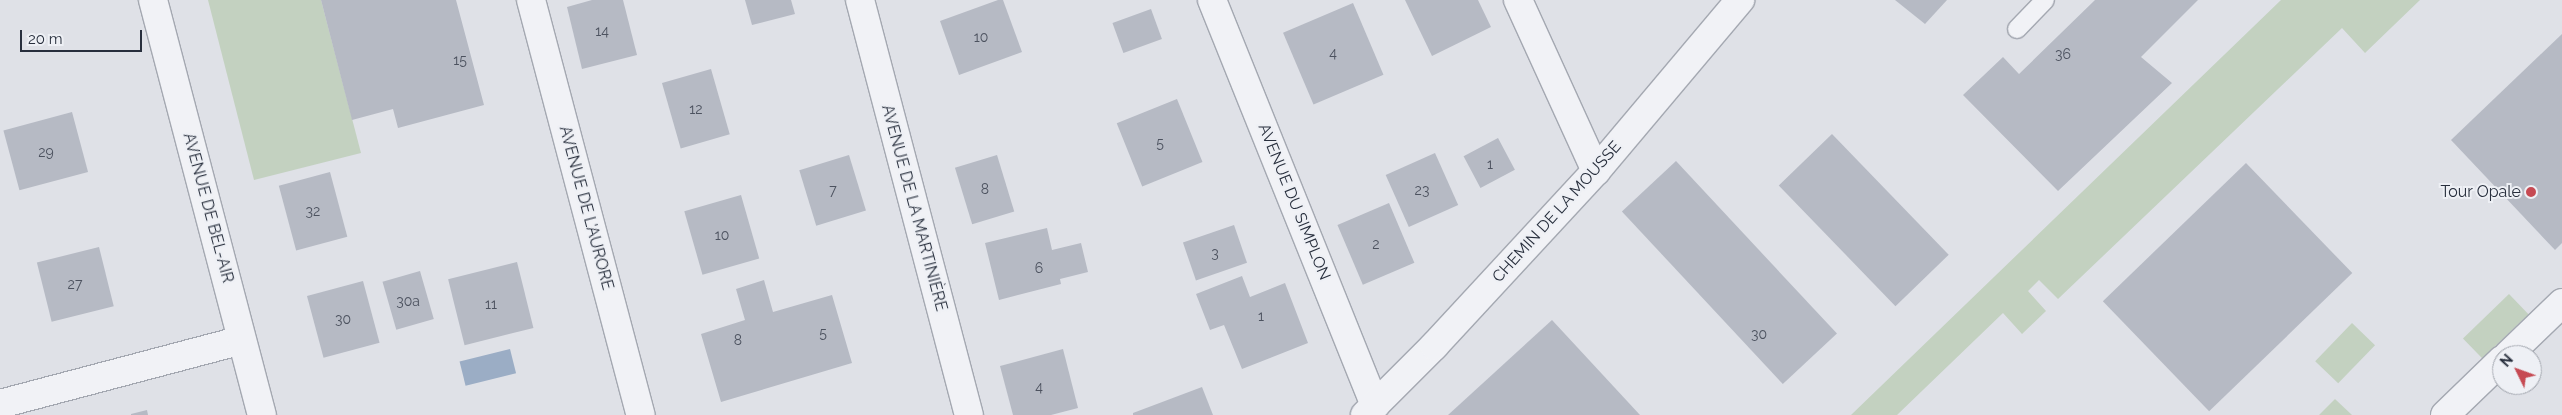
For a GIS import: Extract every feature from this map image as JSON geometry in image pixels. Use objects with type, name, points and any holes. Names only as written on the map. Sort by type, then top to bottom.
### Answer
[{"type":"street","name":"AVENUE DE BEL-AIR","points":[[154,0],[262,415]]},
{"type":"street","name":"AVENUE DE L'AURORE","points":[[531,0],[641,415]]},
{"type":"street","name":"AVENUE DE LA MARTINIÈRE","points":[[860,0],[969,415]]},
{"type":"street","name":"AVENUE DU SIMPLON","points":[[1212,0],[1370,410]]},
{"type":"street","points":[[1518,0],[1596,171]]},
{"type":"street","name":"CHEMIN DE LA MOUSSE","points":[[1370,410],[1434,346],[1596,171],[1740,0]]},
{"type":"street","points":[[2518,345],[2562,303]]},
{"type":"street","points":[[0,404],[242,340]]},
{"type":"street","points":[[2445,415],[2492,370]]},
{"type":"lane","points":[[2018,29],[2045,0]]},
{"type":"green space","points":[[208,0],[321,0],[361,153],[254,180]]},
{"type":"green space","points":[[2281,0],[2420,0],[2365,53],[2342,28],[2058,299],[2039,280],[2028,291],[2046,311],[2022,334],[2003,313],[1897,415],[1851,415]]},
{"type":"green space","points":[[2509,294],[2528,314],[2496,345],[2492,345],[2492,349],[2482,359],[2463,338]]},
{"type":"green space","points":[[2352,323],[2375,345],[2338,383],[2315,361]]},
{"type":"green space","points":[[2335,399],[2352,415],[2319,415]]},
{"type":"water","points":[[510,349],[516,373],[466,386],[460,362]]},
{"type":"building","points":[[321,0],[456,0],[484,105],[398,128],[393,109],[352,120]]},
{"type":"building","points":[[592,0],[623,0],[637,55],[582,69],[567,7]]},
{"type":"building","points":[[745,0],[791,0],[795,14],[752,25]]},
{"type":"building","points":[[998,0],[1003,0],[1022,52],[959,75],[940,21]]},
{"type":"building","points":[[1405,0],[1478,0],[1491,27],[1432,56]]},
{"type":"building","points":[[1895,0],[1947,0],[1925,24]]},
{"type":"building","points":[[2095,0],[2198,0],[2141,57],[2172,83],[2058,191],[1963,95],[2003,57],[2019,74]]},
{"type":"building","points":[[1353,3],[1383,75],[1314,104],[1283,33]]},
{"type":"building","points":[[1151,9],[1162,39],[1123,53],[1112,23]]},
{"type":"building","name":"Tour Opale","points":[[2562,34],[2562,243],[2555,250],[2451,140]]},
{"type":"building","points":[[711,69],[730,134],[681,148],[662,83]]},
{"type":"building","points":[[1177,99],[1202,162],[1142,186],[1117,123]]},
{"type":"building","points":[[72,112],[88,172],[19,190],[3,130]]},
{"type":"building","points":[[1832,134],[1949,255],[1895,306],[1779,185]]},
{"type":"building","points":[[1498,138],[1515,170],[1480,188],[1464,156]]},
{"type":"building","points":[[1435,153],[1458,205],[1409,227],[1386,175]]},
{"type":"building","points":[[849,155],[866,210],[816,226],[799,170]]},
{"type":"building","points":[[997,155],[1014,211],[972,224],[955,168]]},
{"type":"building","points":[[1676,161],[1837,334],[1783,384],[1622,211]]},
{"type":"building","points":[[2246,163],[2352,273],[2209,411],[2103,301]]},
{"type":"building","points":[[330,172],[347,237],[296,250],[279,186]]},
{"type":"building","points":[[741,195],[759,258],[702,275],[684,211]]},
{"type":"building","points":[[1389,203],[1414,263],[1363,285],[1337,225]]},
{"type":"building","points":[[1234,225],[1247,263],[1196,280],[1183,243]]},
{"type":"building","points":[[1047,228],[1052,250],[1081,243],[1088,272],[1060,279],[1061,284],[999,300],[985,243]]},
{"type":"building","points":[[99,247],[114,306],[52,322],[37,262]]},
{"type":"building","points":[[517,262],[533,328],[465,345],[448,279]]},
{"type":"building","points":[[420,271],[434,319],[396,330],[383,282]]},
{"type":"building","points":[[1242,276],[1250,297],[1285,283],[1308,343],[1242,369],[1224,325],[1210,330],[1196,294]]},
{"type":"building","points":[[764,280],[773,312],[832,295],[852,363],[721,402],[701,334],[745,320],[736,289]]},
{"type":"building","points":[[363,281],[380,343],[324,358],[307,296]]},
{"type":"building","points":[[1552,320],[1640,415],[1448,415]]},
{"type":"building","points":[[1063,349],[1078,408],[1051,415],[1013,415],[1000,366]]},
{"type":"building","points":[[1202,387],[1213,415],[1133,415],[1133,413]]},
{"type":"building","points":[[147,410],[148,415],[131,415],[131,414]]},
{"type":"place","name":"Tour Opale","points":[[2531,192]]}]
